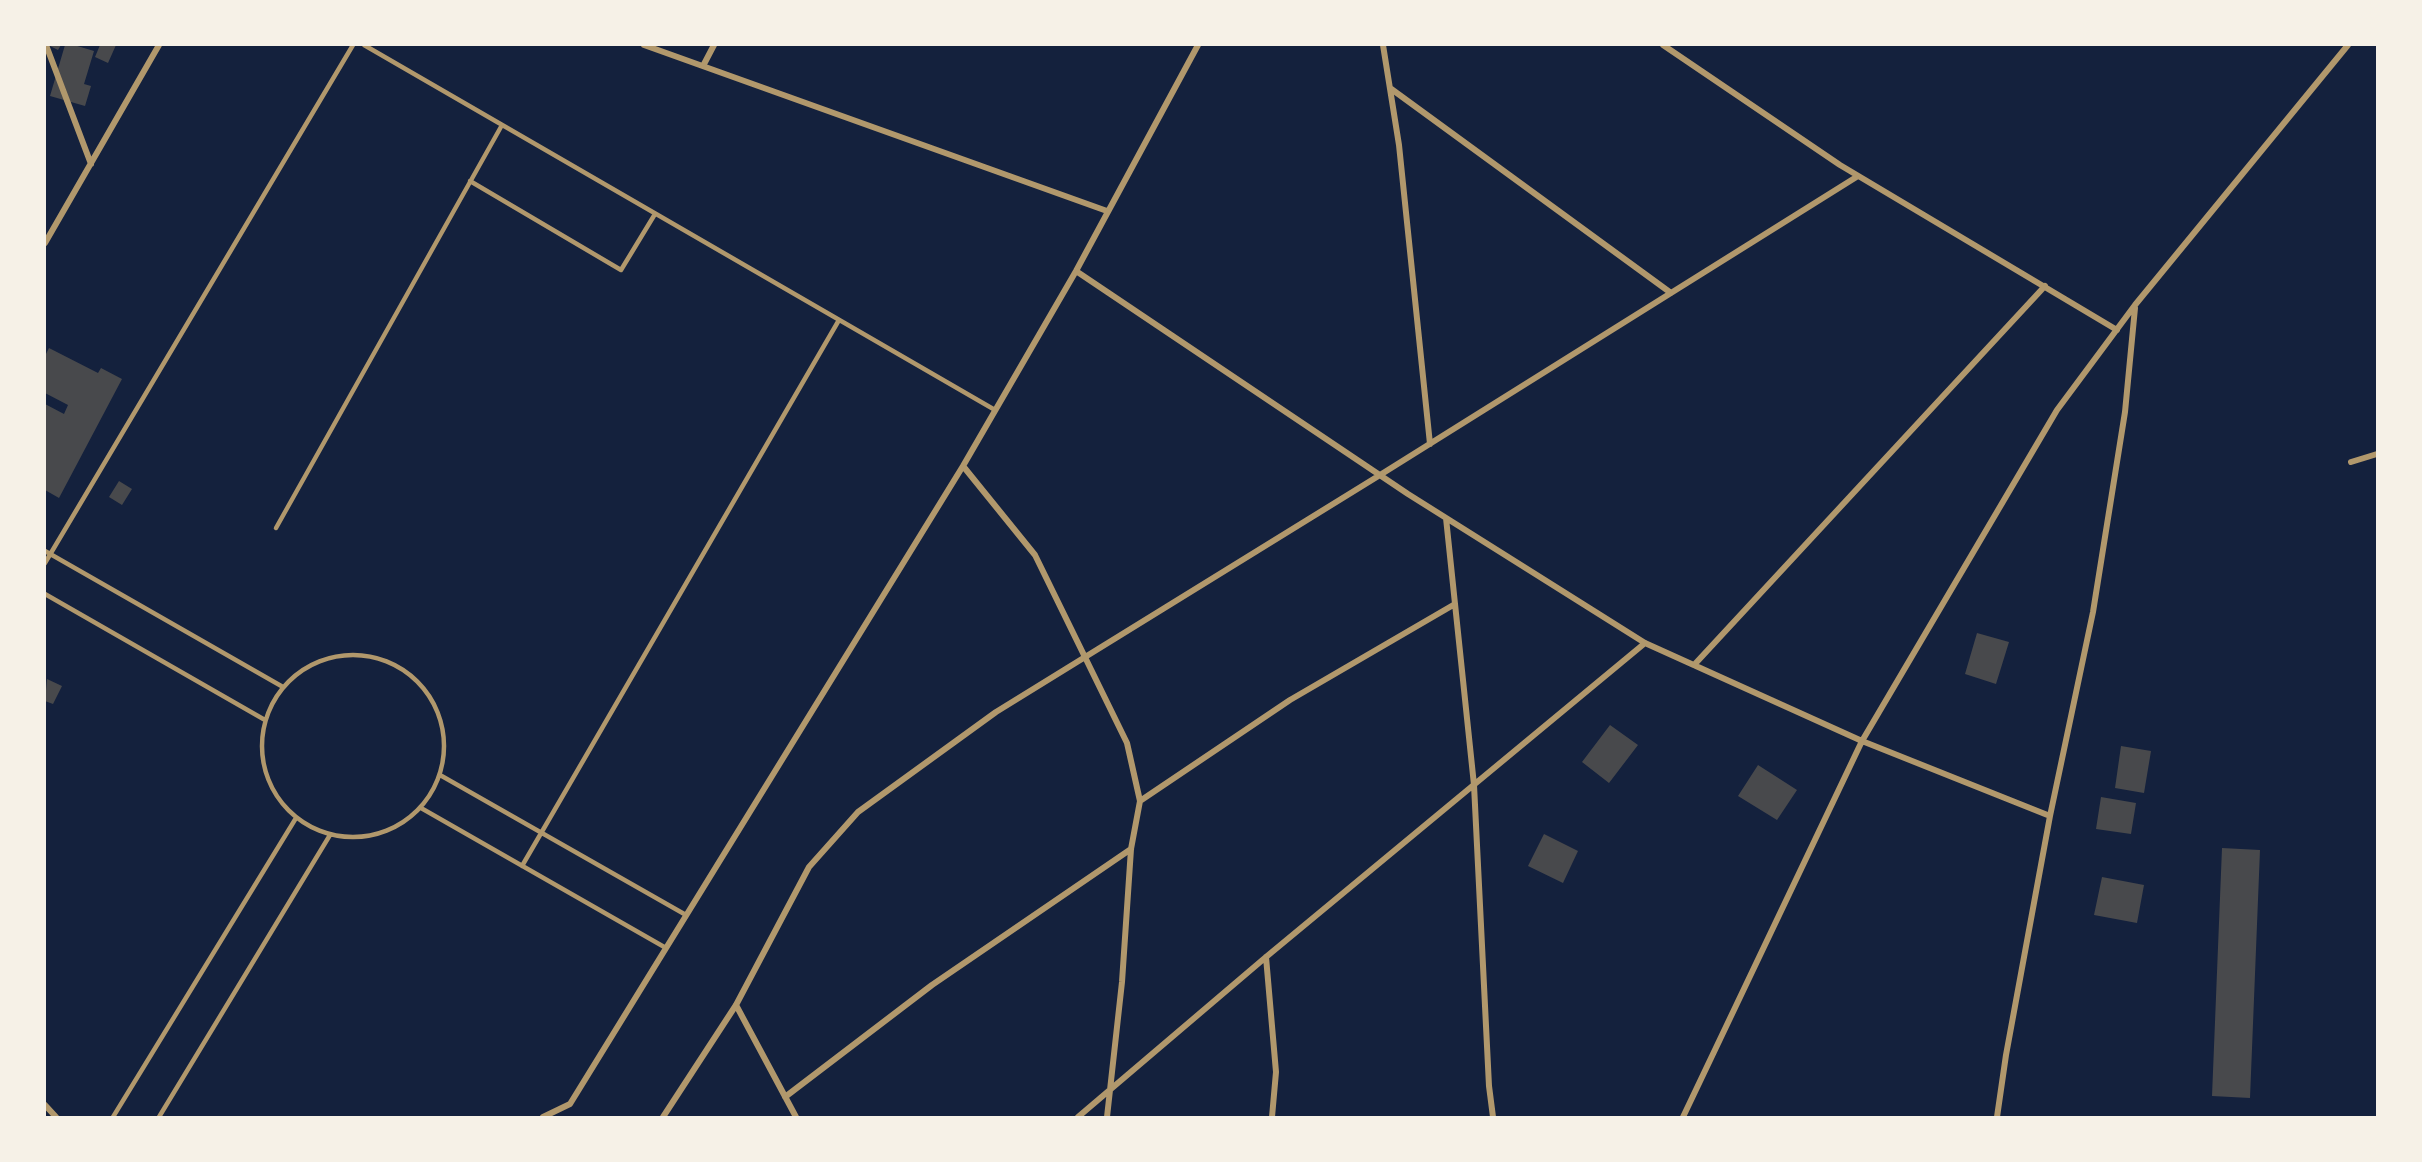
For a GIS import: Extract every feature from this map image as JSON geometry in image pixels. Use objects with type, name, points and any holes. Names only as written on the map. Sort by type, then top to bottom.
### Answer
[{"type":"street","points":[[46,45],[91,164]]},
{"type":"street","points":[[45,243],[159,45]]},
{"type":"street","points":[[644,45],[1107,211]]},
{"type":"street","points":[[703,66],[714,45]]},
{"type":"street","points":[[543,1117],[570,1104],[963,466],[1076,271],[1198,45]]},
{"type":"street","points":[[1383,45],[1399,145],[1430,444]]},
{"type":"street","points":[[1664,45],[1858,176],[2117,330]]},
{"type":"street","points":[[1683,1117],[1862,741],[2057,410],[2135,305],[2348,45]]},
{"type":"street","points":[[1390,88],[1671,293]]},
{"type":"street","points":[[663,1117],[736,1005],[809,867],[858,812],[996,712],[1858,176]]},
{"type":"street","points":[[1076,271],[1380,475],[1645,644],[1862,741],[2050,816]]},
{"type":"street","points":[[1694,665],[2045,286]]},
{"type":"street","points":[[1997,1117],[2006,1055],[2050,816],[2093,612],[2125,412],[2135,305]]},
{"type":"street","points":[[2351,462],[2377,454]]},
{"type":"street","points":[[963,466],[1035,555],[1127,743],[1140,801],[1131,849],[1122,982],[1107,1117]]},
{"type":"street","points":[[1446,518],[1474,785],[1489,1086],[1493,1117]]},
{"type":"street","points":[[1140,801],[1290,700],[1455,604]]},
{"type":"street","points":[[1078,1117],[1266,957],[1645,644]]},
{"type":"street","points":[[785,1097],[932,985],[1131,849]]},
{"type":"street","points":[[1266,957],[1276,1072],[1272,1117]]},
{"type":"street","points":[[736,1005],[796,1117]]},
{"type":"street","points":[[45,1105],[57,1117]]},
{"type":"lane","points":[[45,563],[48,553],[353,45]]},
{"type":"lane","points":[[364,45],[995,410]]},
{"type":"lane","points":[[276,528],[502,125]]},
{"type":"lane","points":[[471,181],[621,270],[655,214]]},
{"type":"lane","points":[[522,866],[839,320]]},
{"type":"lane","points":[[48,553],[284,687]]},
{"type":"lane","points":[[45,594],[265,720]]},
{"type":"lane","points":[[360,655],[388,661],[413,676],[432,698],[443,725],[445,753],[440,775],[429,799],[421,808],[390,830],[361,838],[330,835],[296,818],[277,798],[266,774],[261,747],[265,720],[272,704],[284,687],[304,669],[331,658],[360,655]]},
{"type":"lane","points":[[440,775],[686,915]]},
{"type":"lane","points":[[421,808],[666,948]]},
{"type":"lane","points":[[113,1117],[296,818]]},
{"type":"lane","points":[[159,1117],[330,835]]},
{"type":"building","points":[[48,45],[61,45],[58,50]]},
{"type":"building","points":[[65,45],[74,45],[94,51],[84,84],[91,86],[85,106],[50,96]]},
{"type":"building","points":[[100,45],[116,45],[108,63],[95,57]]},
{"type":"building","points":[[49,348],[98,373],[101,368],[122,379],[59,498],[45,490],[45,404],[64,414],[68,405],[45,393],[45,356]]},
{"type":"building","points":[[119,481],[132,489],[122,505],[109,497]]},
{"type":"building","points":[[1977,633],[2009,642],[1996,684],[1965,674]]},
{"type":"building","points":[[47,679],[62,686],[53,704],[45,701]]},
{"type":"building","points":[[1610,725],[1638,745],[1609,783],[1582,762]]},
{"type":"building","points":[[2121,746],[2151,751],[2144,793],[2115,788]]},
{"type":"building","points":[[1758,765],[1797,790],[1777,820],[1738,796]]},
{"type":"building","points":[[2101,797],[2136,803],[2131,834],[2096,829]]},
{"type":"building","points":[[1544,834],[1578,851],[1563,883],[1528,866]]},
{"type":"building","points":[[2222,848],[2260,850],[2250,1098],[2212,1096]]},
{"type":"building","points":[[2102,877],[2144,885],[2137,923],[2094,915]]}]
